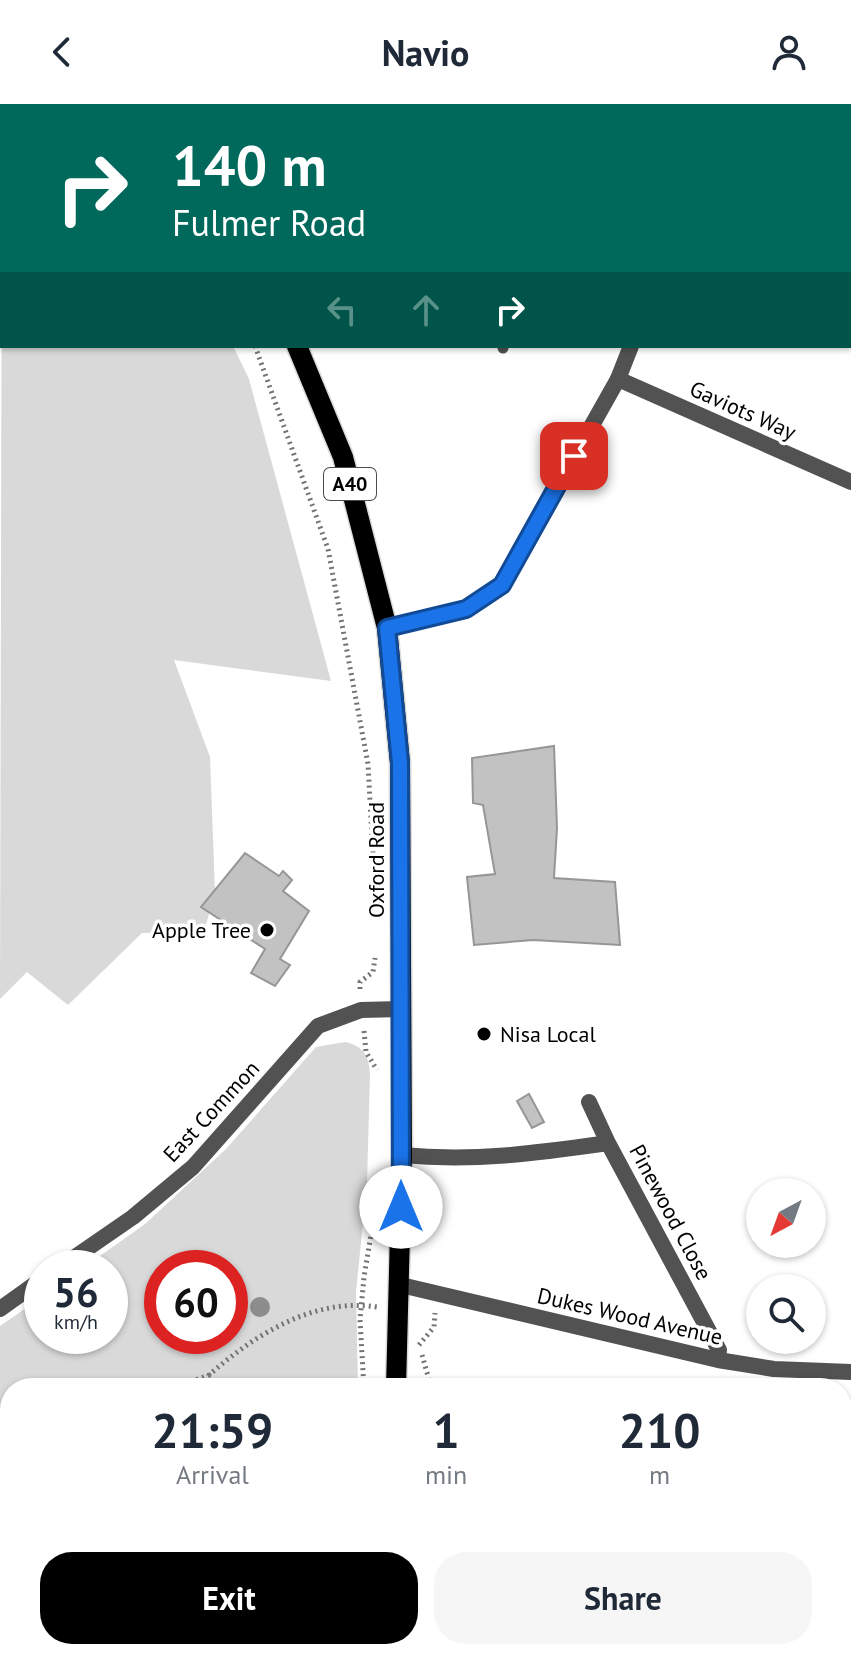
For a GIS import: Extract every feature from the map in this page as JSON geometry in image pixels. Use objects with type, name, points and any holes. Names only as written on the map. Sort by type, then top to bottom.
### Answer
[{"type":"main road","name":"Oxford Road","points":[[298,348],[343,457],[387,628],[400,763],[402,1155],[396,1378]]},
{"type":"street","points":[[387,628],[466,609],[502,585],[618,379],[630,348]]},
{"type":"street","name":"Gaviots Way","points":[[618,379],[851,482]]},
{"type":"street","name":"East Common","points":[[85,1250],[133,1217],[193,1167],[318,1026],[361,1010],[401,1009]]},
{"type":"street","points":[[589,1102],[608,1143]]},
{"type":"street","name":"Pinewood Close","points":[[402,1155],[446,1159],[498,1158],[608,1143],[719,1350],[718,1360]]},
{"type":"street","name":"Dukes Wood Avenue","points":[[401,1285],[718,1360],[774,1369],[851,1372]]},
{"type":"street","points":[[0,1309],[24,1292]]},
{"type":"path","points":[[256,348],[328,549],[368,764],[370,850],[376,904]]},
{"type":"path","points":[[377,945],[373,972],[360,982],[366,1052],[373,1059],[380,1077]]},
{"type":"path","points":[[364,1378],[362,1305],[376,1207]]},
{"type":"path","points":[[429,1378],[419,1345],[434,1327],[436,1292]]},
{"type":"path","points":[[206,1378],[295,1316],[362,1305],[398,1310]]},
{"type":"path","points":[[201,1378],[209,1375]]},
{"type":"shaded area","points":[[2,348],[234,348],[249,379],[331,681],[174,660],[210,757],[215,892],[204,932],[142,933],[68,1005],[27,972],[0,999]]},
{"type":"shaded area","points":[[345,1042],[357,1046],[364,1053],[370,1074],[367,1183],[356,1292],[358,1378],[0,1378],[0,1326],[24,1309],[24,1354],[128,1354],[128,1250],[108,1250],[145,1224],[226,1149],[316,1047]]},
{"type":"building","points":[[554,746],[557,828],[554,878],[615,882],[620,945],[533,940],[474,945],[467,877],[495,874],[483,805],[473,803],[472,758]]},
{"type":"building","name":"Apple Tree","points":[[245,853],[279,876],[283,871],[292,880],[283,891],[309,911],[280,959],[290,965],[275,986],[251,973],[265,949],[201,907]]},
{"type":"building","points":[[529,1094],[544,1122],[532,1128],[517,1101]]},
{"type":"place","name":"Apple Tree","points":[[267,930]]},
{"type":"place","name":"Nisa Local","points":[[484,1034]]},
{"type":"route","points":[[401,1207],[400,763],[387,628],[466,609],[502,585],[574,456]]}]
